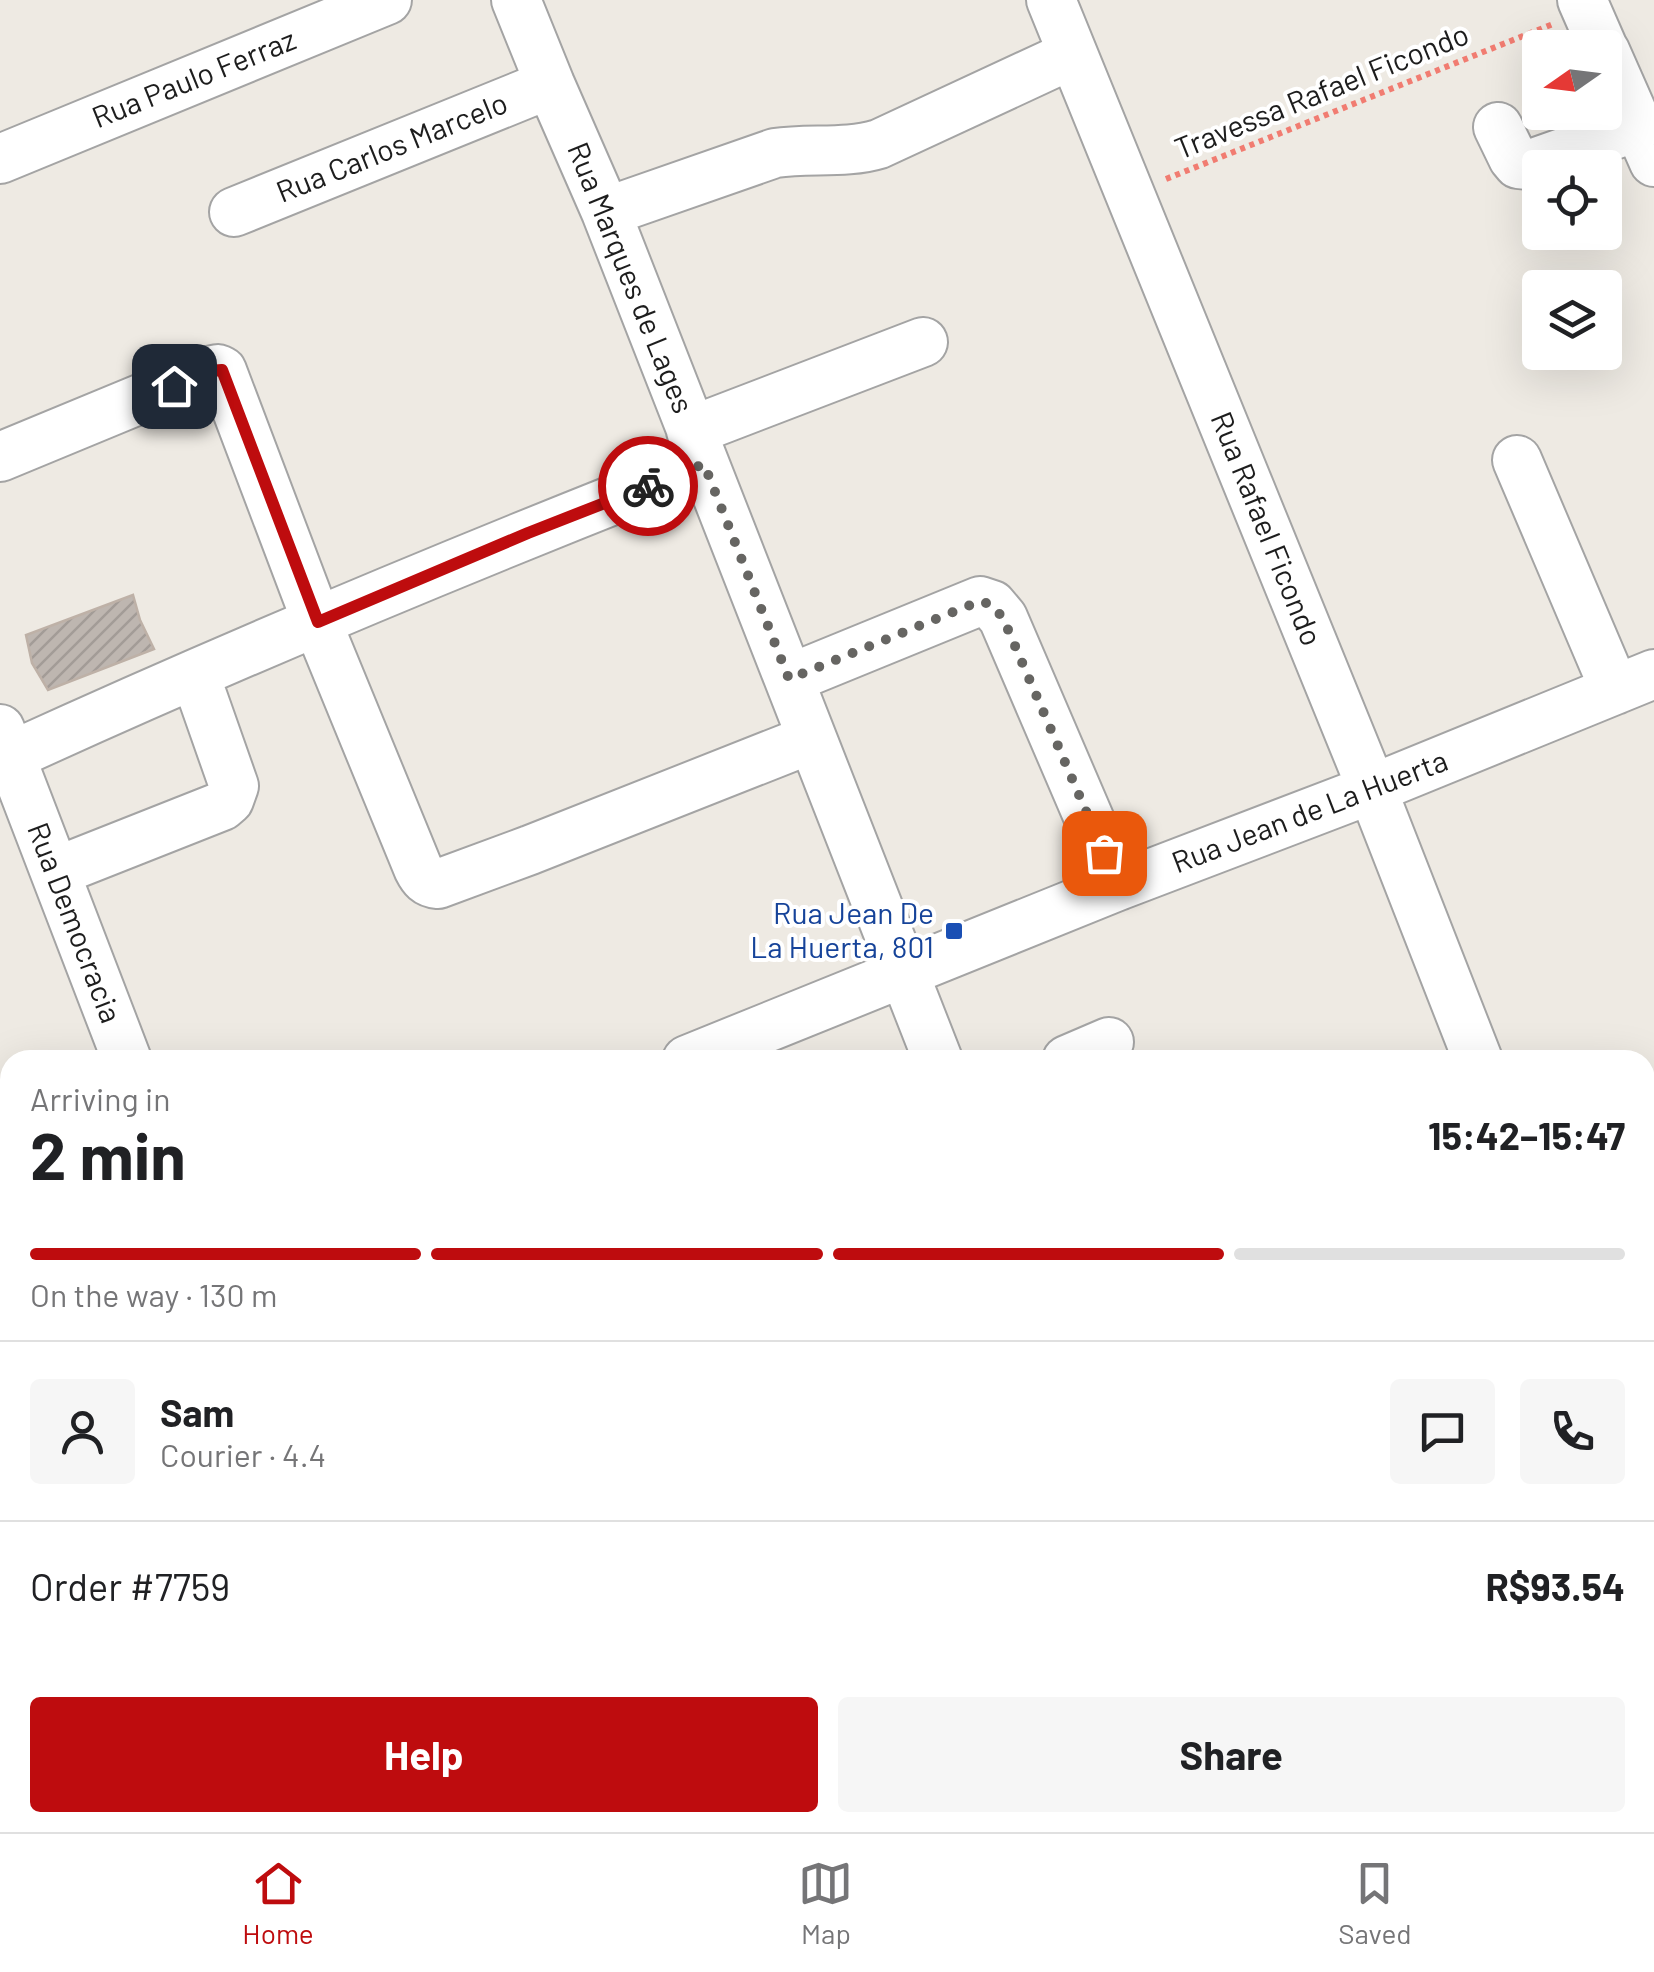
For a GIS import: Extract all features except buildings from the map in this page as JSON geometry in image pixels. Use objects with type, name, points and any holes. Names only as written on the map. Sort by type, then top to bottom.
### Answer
[{"type":"street","name":"Rua Paulo Ferraz","points":[[0,158],[387,0]]},
{"type":"street","name":"Rua Marques de Lages","points":[[516,0],[606,212],[934,1050]]},
{"type":"street","name":"Rua Rafael Ficondo","points":[[1051,0],[1474,1050]]},
{"type":"street","points":[[1498,127],[1518,164],[1646,144],[1594,27]]},
{"type":"street","points":[[606,212],[776,153],[864,149],[879,144],[1073,54]]},
{"type":"street","name":"Rua Carlos Marcelo","points":[[234,212],[550,84]]},
{"type":"street","points":[[3,749],[195,674],[528,533],[698,447],[923,342]]},
{"type":"street","points":[[0,457],[208,371],[220,370],[418,868],[430,883],[438,884],[530,850],[810,739]]},
{"type":"street","points":[[1517,460],[1634,682]]},
{"type":"street","points":[[789,679],[980,601],[992,605],[1003,618],[1118,886]]},
{"type":"street","points":[[55,872],[222,806],[228,800],[234,786],[195,674]]},
{"type":"street","name":"Rua Jean de La Huerta","points":[[712,1050],[1634,682]]},
{"type":"street","name":"Rua Democracia","points":[[3,749],[123,1050]]},
{"type":"path","name":"Travessa Rafael Ficondo","points":[[1130,193],[1594,27]]},
{"type":"way so far","points":[[648,486],[704,464],[789,679],[980,601],[992,605],[1003,618],[1104,853]]},
{"type":"place","name":"Rua Jean De La Huerta, 801","points":[[954,931]]},
{"type":"route","points":[[174,386],[208,371],[222,370],[318,622],[648,486]]}]
